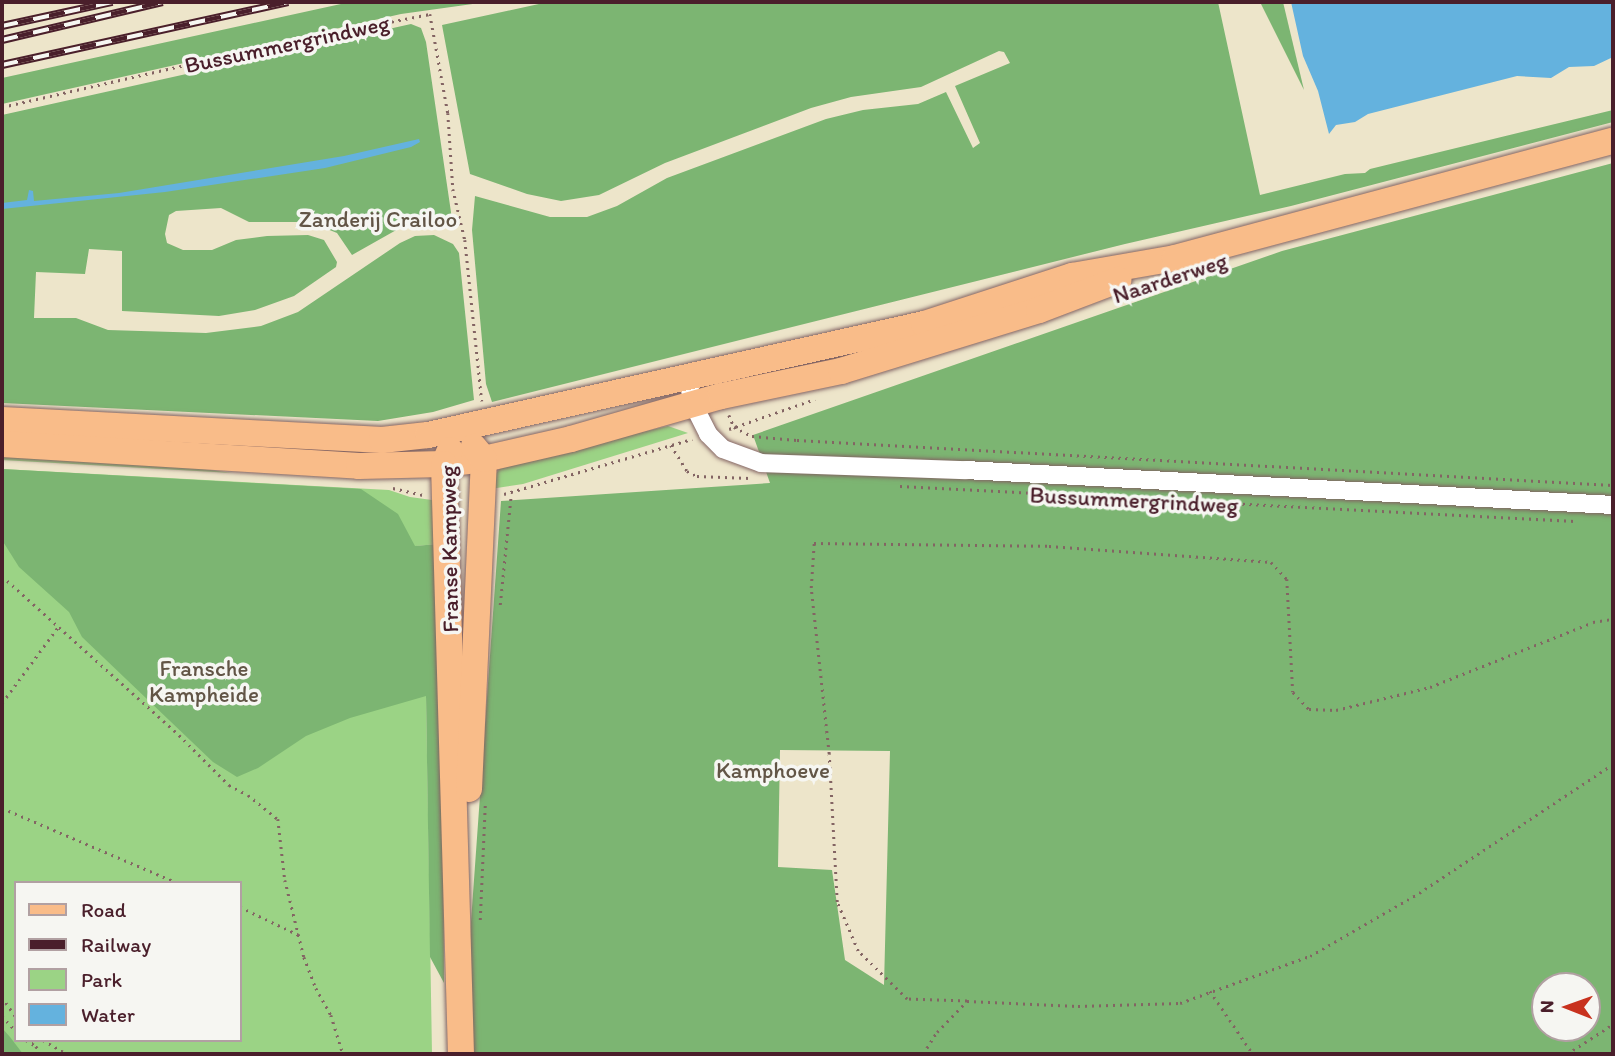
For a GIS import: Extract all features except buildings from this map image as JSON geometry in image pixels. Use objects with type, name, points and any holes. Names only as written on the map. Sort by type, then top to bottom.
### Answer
[{"type":"main road","name":"Naarderweg","points":[[687,377],[924,324],[1072,276],[1175,258],[1613,141]]},
{"type":"main road","name":"Naarderweg","points":[[693,404],[841,371],[1039,310],[1175,258]]},
{"type":"main road","points":[[2,421],[382,440],[458,429],[687,377]]},
{"type":"main road","points":[[2,444],[359,466],[444,464],[484,459],[571,439],[693,404]]},
{"type":"main road","name":"Franse Kampweg","points":[[459,945],[473,729],[484,459],[458,429],[444,464],[461,1054]]},
{"type":"street","name":"Bussummergrindweg","points":[[687,377],[693,404],[708,435],[723,449],[761,463],[965,470],[1613,505]]},
{"type":"path","name":"Bussummergrindweg","points":[[2,107],[268,46],[430,14],[447,113],[453,189],[465,240],[485,423]]},
{"type":"path","name":"Bussummergrindweg","points":[[826,395],[734,427],[752,436],[797,440],[1613,485]]},
{"type":"path","points":[[511,494],[671,445],[687,471],[697,476],[762,479]]},
{"type":"path","name":"Bussummergrindweg","points":[[887,485],[1587,522]]},
{"type":"path","points":[[1613,619],[1593,622],[1430,687],[1336,710],[1309,709],[1293,692],[1287,579],[1271,562],[1049,546],[814,543],[811,588],[829,754],[837,902],[858,951],[907,999],[1078,1006],[1180,1003],[1310,956],[1419,893],[1613,764]]},
{"type":"path","points":[[2,576],[179,735],[229,785],[248,795],[278,819],[285,880],[299,935],[316,988],[331,1015],[343,1054]]},
{"type":"path","points":[[2,703],[58,627]]},
{"type":"path","points":[[2,808],[173,881]]},
{"type":"path","points":[[242,907],[299,935]]},
{"type":"path","points":[[1210,991],[1252,1054]]},
{"type":"path","points":[[2,997],[14,1014]]},
{"type":"path","points":[[923,1054],[937,1032],[967,1001]]},
{"type":"path","points":[[2,1016],[14,1029]]},
{"type":"path","points":[[1567,1054],[1613,1024]]},
{"type":"path","points":[[29,1042],[36,1046]]},
{"type":"path","points":[[34,1042],[40,1054]]},
{"type":"path","points":[[46,1042],[67,1054]]},
{"type":"green space","points":[[350,2],[487,2],[401,14],[2,104],[2,78]]},
{"type":"green space","points":[[548,2],[1218,2],[1260,195],[1345,174],[1365,173],[1370,169],[1613,110],[1613,122],[1291,206],[1125,244],[492,402],[486,384],[472,230],[475,196],[550,217],[587,217],[617,206],[667,178],[826,119],[863,110],[918,104],[946,92],[973,148],[980,143],[955,86],[1010,63],[1004,52],[999,51],[921,87],[851,97],[811,108],[665,163],[599,195],[561,201],[527,194],[470,174],[442,25]]},
{"type":"green space","points":[[1260,2],[1283,2],[1304,90]]},
{"type":"green space","name":"Zanderij Crailoo","points":[[411,24],[421,28],[426,42],[452,219],[414,220],[352,255],[337,233],[310,222],[249,222],[221,208],[176,211],[169,215],[165,234],[167,243],[183,250],[212,250],[236,240],[267,236],[308,235],[324,240],[337,262],[336,267],[294,296],[255,310],[219,316],[122,311],[122,251],[89,249],[85,274],[36,272],[34,318],[76,318],[108,330],[206,333],[261,326],[298,312],[400,243],[415,236],[434,235],[453,244],[459,253],[474,400],[433,412],[378,421],[2,403],[2,115]]},
{"type":"green space","name":"Kamphoeve","points":[[1613,163],[1613,1054],[470,1054],[467,978],[501,501],[770,483],[753,435],[1282,251]],"holes":[[[780,750],[890,751],[884,985],[845,960],[832,870],[778,867]]]},
{"type":"green space","points":[[668,426],[688,433],[523,484],[490,489],[492,478],[503,465]]},
{"type":"green space","points":[[2,452],[134,459],[232,473],[2,460]]},
{"type":"green space","name":"Fransche Kampheide","points":[[2,469],[389,490],[432,500],[437,544],[416,546],[426,696],[432,1054],[2,1054]]},
{"type":"green space","points":[[2,469],[361,489],[398,514],[415,546],[437,544],[443,699],[444,983],[430,957],[426,696],[350,718],[306,736],[258,768],[237,777],[213,762],[82,637],[69,612],[19,567],[2,540]]},
{"type":"green space","points":[[2,1028],[10,1037],[23,1054],[2,1054]]},
{"type":"water","points":[[1291,2],[1613,2],[1613,57],[1594,66],[1569,67],[1551,78],[1517,76],[1368,114],[1355,122],[1336,125],[1329,134],[1318,91],[1303,56]]},
{"type":"water","points":[[419,139],[420,142],[411,147],[325,168],[165,192],[2,209],[2,203],[27,200],[29,190],[33,191],[34,201],[119,193],[344,156]]},
{"type":"railway","points":[[2,26],[112,2]]},
{"type":"railway","points":[[2,40],[163,2]]},
{"type":"railway","points":[[2,65],[288,2]]}]
